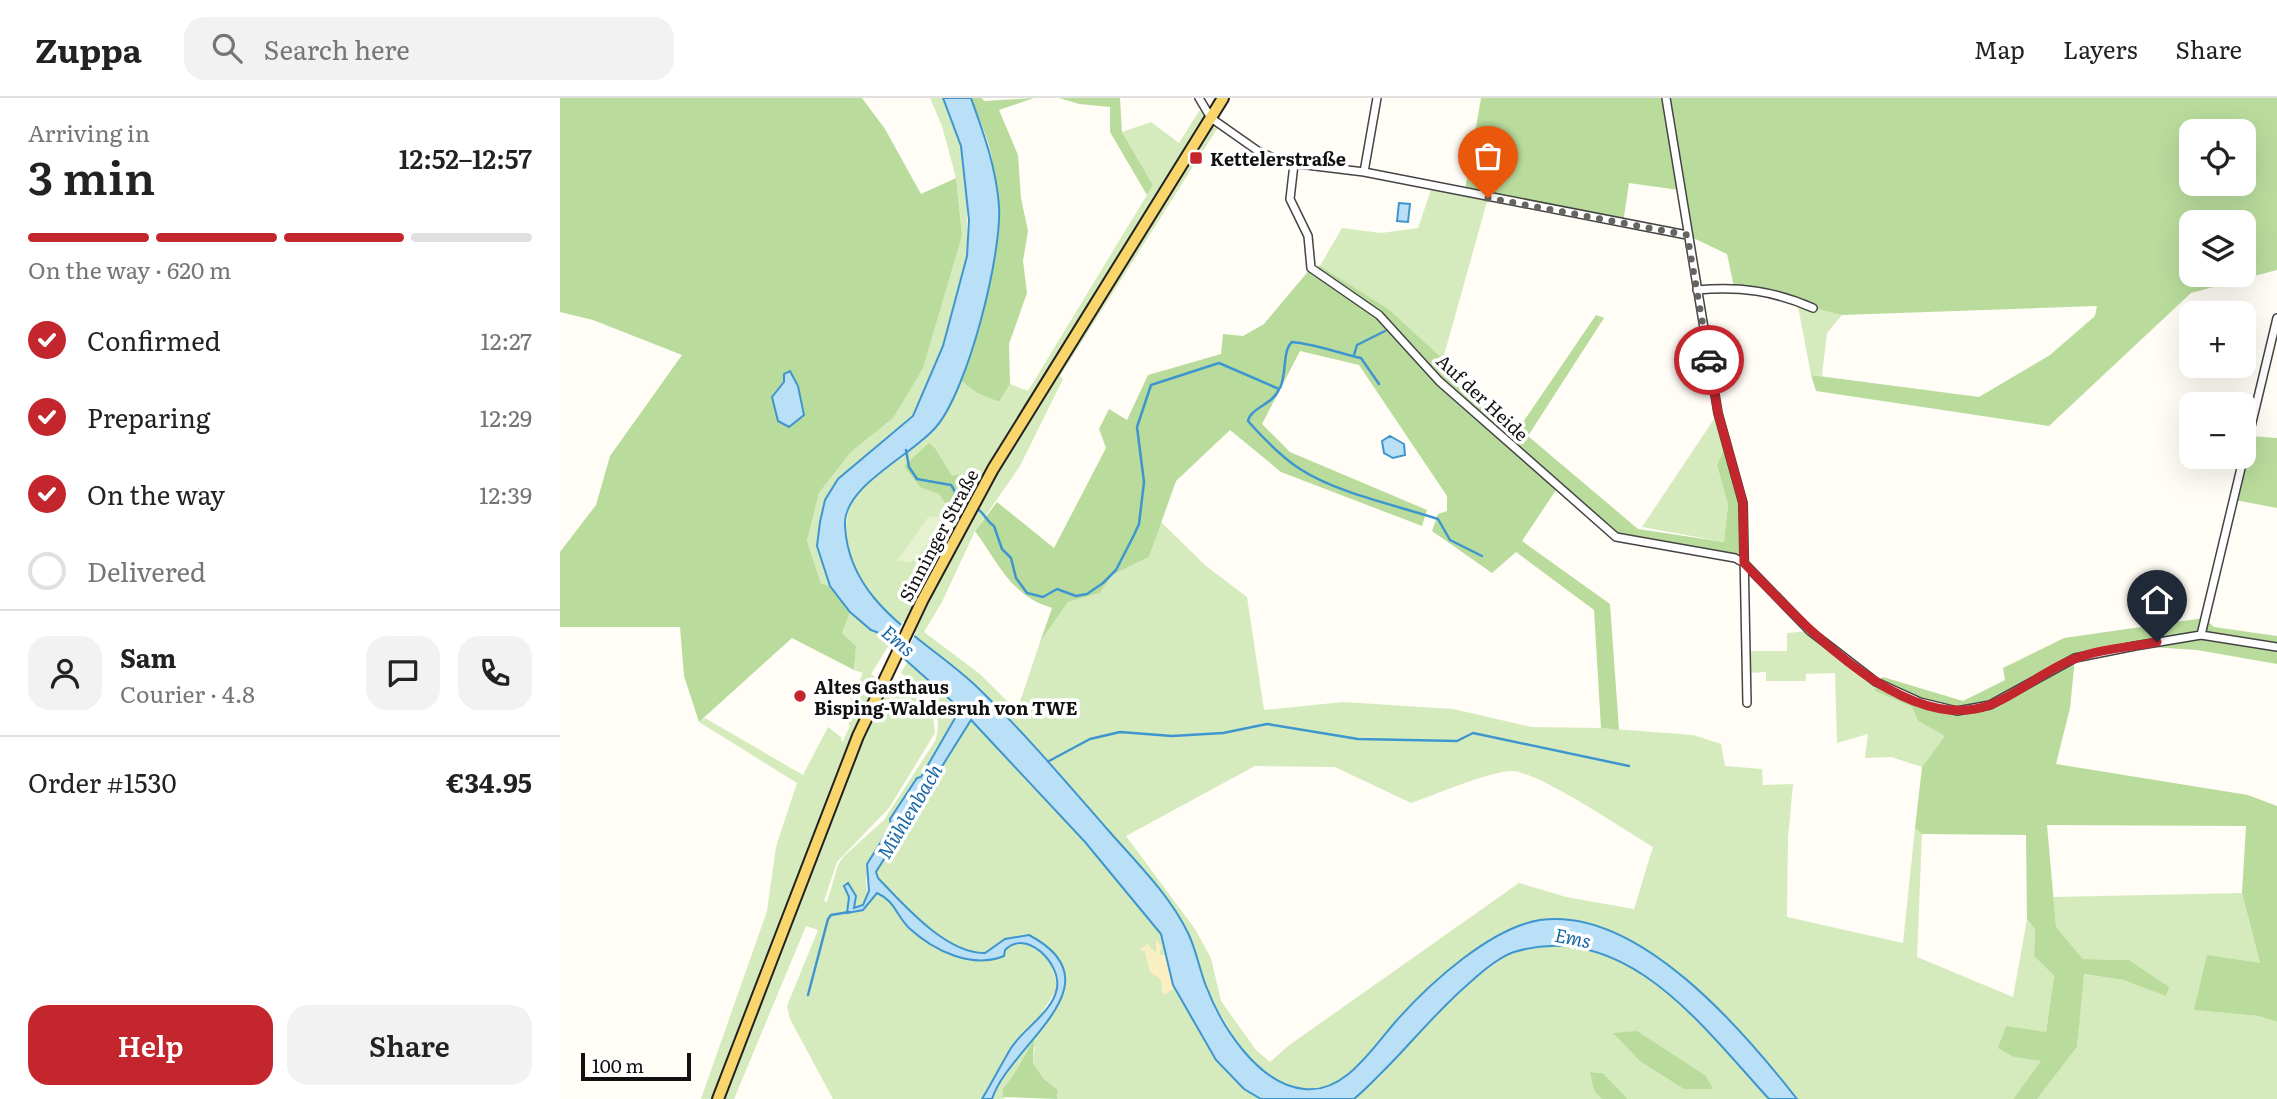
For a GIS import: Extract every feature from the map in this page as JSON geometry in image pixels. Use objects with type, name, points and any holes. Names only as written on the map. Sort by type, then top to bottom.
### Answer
[{"type":"main road","name":"Sinninger Straße","points":[[718,1099],[853,748],[878,692],[981,491],[1223,98]]},
{"type":"street","points":[[1199,98],[1211,118],[1258,151],[1294,164],[1364,172],[1687,235]]},
{"type":"street","points":[[1364,172],[1377,98]]},
{"type":"street","points":[[1666,98],[1718,413],[1743,503],[1747,703]]},
{"type":"street","name":"Auf der Heide","points":[[1294,164],[1290,199],[1308,236],[1311,268],[1380,315],[1439,381],[1616,537],[1735,558],[1744,563]]},
{"type":"street","points":[[1698,290],[1745,288],[1779,294],[1813,308]]},
{"type":"street","points":[[2201,635],[2277,318]]},
{"type":"street","points":[[1744,563],[1810,631],[1876,682],[1920,702],[1957,711],[1990,705],[2075,658],[2201,635],[2277,647]]},
{"type":"green space","points":[[560,98],[862,98],[885,129],[921,194],[956,178],[962,235],[923,368],[893,418],[851,452],[819,493],[807,541],[821,584],[830,586],[850,612],[842,633],[856,646],[854,670],[792,638],[699,722],[684,676],[680,627],[560,627],[560,552],[596,505],[610,456],[682,355],[593,320],[560,312]]},
{"type":"green space","points":[[930,98],[943,98],[961,146],[967,179],[967,256],[943,346],[913,416],[838,478],[825,500],[817,546],[830,586],[821,585],[807,541],[819,493],[851,452],[893,418],[962,235],[956,178],[942,126]]},
{"type":"green space","points":[[971,98],[982,98],[984,101],[1034,98],[999,110],[1018,155],[1021,198],[1028,231],[1023,261],[1027,293],[1009,344],[1010,384],[999,402],[977,393],[960,380],[985,299],[996,216],[991,151]]},
{"type":"green space","points":[[1059,98],[1120,98],[1122,132],[1153,185],[1147,195],[1110,132],[1110,107],[1079,104]]},
{"type":"green space","points":[[1481,98],[2277,98],[2277,270],[2256,276],[2256,210],[2179,210],[2179,287],[2213,287],[2191,293],[2179,301],[2179,304],[2049,426],[1816,391],[1811,375],[1979,397],[2050,355],[2095,316],[2097,306],[1842,315],[1734,287],[1727,254],[1687,235],[1679,190],[1629,183],[1623,223],[1465,190]]},
{"type":"green space","points":[[1204,110],[1220,124],[1060,376],[1063,379],[1020,466],[975,531],[942,602],[924,632],[980,674],[1017,711],[1040,642],[1068,602],[1100,593],[1112,575],[1149,557],[1161,522],[1206,566],[1247,597],[1264,710],[1343,702],[1453,709],[1532,727],[1601,728],[1693,735],[1721,744],[1725,766],[1762,769],[1763,785],[1793,784],[1788,838],[1787,917],[1903,943],[1915,828],[1922,834],[1917,957],[2013,997],[2027,919],[2035,929],[2034,956],[2054,976],[2046,1032],[2014,1057],[2042,1061],[2013,1099],[1797,1099],[1747,1040],[1583,922],[1451,968],[1402,1015],[1352,1072],[1330,1085],[1309,1090],[1287,1086],[1261,1070],[1242,1052],[1207,990],[1187,931],[1049,761],[876,602],[857,573],[847,539],[847,518],[853,501],[878,474],[911,451],[939,424],[960,380],[977,393],[999,402],[1010,384],[1028,391],[1153,185],[1122,132],[1151,122],[1179,143],[1199,111]],"holes":[[[929,444],[935,448],[952,477],[960,474],[945,503],[921,452]],[[936,533],[911,562],[897,560]],[[1255,766],[1335,767],[1411,803],[1488,776],[1510,771],[1522,773],[1559,790],[1653,847],[1634,909],[1566,897],[1519,883],[1288,1046],[1270,1062],[1256,1050],[1221,1001],[1211,958],[1195,929],[1126,836]]]},
{"type":"green space","points":[[1433,184],[1488,198],[1443,359],[1384,307],[1320,266],[1342,228],[1381,233],[1418,228]]},
{"type":"green space","points":[[1320,266],[1388,309],[1519,428],[1596,315],[1604,318],[1528,436],[1638,529],[1724,542],[1728,505],[1717,465],[1726,444],[1743,503],[1744,563],[1616,537],[1558,487],[1522,541],[1610,604],[1619,730],[1601,728],[1594,610],[1516,552],[1492,573],[1432,531],[1438,514],[1447,511],[1447,496],[1359,365],[1300,351],[1262,424],[1290,452],[1427,510],[1422,526],[1281,472],[1230,430],[1176,481],[1149,557],[1112,575],[1100,593],[1068,602],[1040,642],[1052,608],[1026,596],[1016,587],[975,531],[997,502],[1054,548],[1106,448],[1099,429],[1109,409],[1127,420],[1148,375],[1221,354],[1223,334],[1243,336],[1264,324],[1311,268]]},
{"type":"green space","points":[[1797,301],[1842,315],[1827,333],[1822,376],[1811,375]]},
{"type":"green space","points":[[1718,413],[1726,444],[1717,465],[1728,505],[1724,542],[1642,527]]},
{"type":"green space","points":[[2256,436],[2277,438],[2277,508],[2235,500],[2242,469],[2256,469]]},
{"type":"green space","points":[[929,443],[952,476],[961,474],[960,497],[945,503],[939,494],[920,487],[904,466]]},
{"type":"green space","points":[[929,516],[941,518],[936,533],[911,562],[897,561]]},
{"type":"green space","points":[[850,612],[871,630],[882,634],[889,645],[871,674],[893,689],[900,676],[932,706],[935,733],[889,808],[837,862],[824,901],[827,902],[838,865],[844,856],[884,820],[935,741],[938,720],[931,702],[901,673],[908,661],[955,704],[958,716],[921,777],[917,778],[890,819],[892,825],[869,867],[866,885],[868,894],[863,905],[853,908],[853,890],[849,892],[849,910],[863,910],[877,893],[888,900],[905,922],[928,942],[967,957],[993,959],[1004,956],[1004,951],[1013,945],[1031,946],[1045,955],[1050,963],[1057,989],[1038,1019],[1012,1046],[982,1099],[833,1099],[790,1019],[787,1006],[818,930],[806,926],[734,1099],[701,1099],[767,911],[776,847],[797,783],[699,722],[705,718],[803,775],[828,727],[841,737],[842,743],[850,726],[844,715],[863,673],[854,670],[856,646],[842,633]]},
{"type":"green space","points":[[2204,618],[2214,627],[2277,636],[2277,664],[2197,650],[2135,646],[2075,658],[2070,708],[2056,764],[2248,795],[2277,806],[2277,1022],[2258,1016],[2194,1010],[2207,955],[2260,963],[2242,893],[2246,826],[2047,825],[2056,927],[2083,959],[2129,960],[2169,987],[2166,996],[2123,980],[2084,974],[2077,1047],[2037,1099],[2013,1099],[2041,1061],[2014,1057],[1998,1048],[2006,1026],[2046,1032],[2054,976],[2034,956],[2035,929],[2027,919],[2026,835],[1922,834],[1915,828],[1922,767],[1945,736],[1918,721],[1912,707],[1875,691],[1876,682],[1883,677],[1963,701],[2005,680],[2003,668],[2064,638]]},
{"type":"green space","points":[[1810,631],[1876,682],[1875,691],[1912,707],[1918,721],[1946,736],[1922,767],[1891,757],[1865,758],[1868,734],[1837,743],[1835,673],[1806,674],[1806,681],[1766,681],[1766,672],[1746,673],[1746,651],[1787,651],[1787,633]]},
{"type":"green space","points":[[970,720],[983,730],[1132,896],[1161,934],[1168,955],[1159,956],[1161,946],[1156,941],[1156,954],[1147,944],[1142,950],[1145,951],[1150,971],[1161,979],[1163,993],[1173,985],[1244,1089],[1261,1099],[1057,1099],[1058,1090],[1044,1079],[1033,1063],[1035,1046],[1003,1088],[1002,1097],[1006,1099],[992,1099],[1001,1078],[1055,1009],[1061,997],[1064,973],[1058,961],[1032,936],[995,946],[985,953],[956,945],[926,926],[877,878],[876,872]]},
{"type":"green space","points":[[2242,893],[2260,963],[2194,1010],[2258,1016],[2277,1022],[2277,1099],[2037,1099],[2077,1047],[2083,974],[2123,980],[2165,995],[2129,960],[2083,959],[2056,927],[2053,897]]},
{"type":"green space","points":[[1565,944],[1610,957],[1651,978],[1698,1020],[1769,1099],[1628,1099],[1603,1073],[1591,1072],[1594,1091],[1602,1099],[1354,1099],[1379,1078],[1425,1024],[1468,984],[1511,952]]},
{"type":"green space","points":[[1637,1031],[1706,1076],[1713,1089],[1684,1089],[1640,1061],[1613,1033]]},
{"type":"green space","points":[[1034,1040],[1033,1063],[1044,1079],[1058,1090],[1057,1099],[1002,1097],[1003,1088]]},
{"type":"green space","points":[[1590,1072],[1603,1073],[1628,1099],[1602,1099],[1594,1091]]},
{"type":"sand","points":[[1156,939],[1161,946],[1159,955],[1168,955],[1175,988],[1164,995],[1161,979],[1151,973],[1145,951],[1140,949],[1147,944],[1156,954]]},
{"type":"water","points":[[943,98],[971,98],[992,164],[999,206],[989,288],[971,354],[948,409],[925,438],[866,485],[847,511],[845,526],[850,554],[860,578],[875,599],[893,618],[993,703],[1044,756],[1162,892],[1188,933],[1221,1018],[1243,1050],[1271,1076],[1287,1085],[1319,1089],[1332,1084],[1368,1055],[1426,990],[1481,946],[1521,925],[1540,920],[1577,921],[1614,932],[1650,952],[1685,978],[1748,1040],[1797,1099],[1769,1099],[1689,1012],[1658,986],[1626,965],[1591,950],[1554,946],[1514,952],[1488,967],[1451,999],[1354,1099],[1261,1099],[1244,1089],[1216,1060],[1173,985],[1161,934],[1085,842],[971,720],[876,872],[878,878],[926,926],[955,945],[985,953],[1005,939],[1029,935],[1055,954],[1065,974],[1063,994],[1052,1015],[1002,1078],[992,1099],[982,1099],[1016,1041],[1050,1005],[1057,988],[1057,978],[1048,959],[1040,951],[1023,943],[1013,944],[1005,950],[1004,956],[992,959],[966,959],[942,950],[909,928],[892,904],[877,893],[863,910],[847,913],[849,897],[844,886],[848,883],[856,896],[854,908],[863,905],[869,891],[867,864],[891,826],[890,819],[917,778],[921,777],[958,713],[955,704],[889,645],[882,634],[871,630],[850,612],[830,586],[817,546],[825,500],[838,479],[913,416],[943,346],[967,256],[969,220],[961,146]]},
{"type":"water","points":[[1399,203],[1410,204],[1408,222],[1397,221]]},
{"type":"water","points":[[790,371],[798,386],[804,415],[789,427],[778,421],[772,397],[784,382],[784,374]]},
{"type":"water","points":[[1390,436],[1404,444],[1405,455],[1393,458],[1384,453],[1382,441]]},
{"type":"pier","points":[[903,621],[916,632],[903,660],[889,649]]},
{"type":"waterway","points":[[1354,355],[1357,345],[1385,331]]},
{"type":"waterway","points":[[1280,388],[1287,351],[1292,342],[1361,358],[1379,384]]},
{"type":"waterway","points":[[976,508],[994,526],[1002,549],[1011,558],[1016,578],[1027,593],[1043,597],[1057,589],[1076,596],[1087,594],[1116,570],[1139,524],[1144,482],[1137,427],[1151,385],[1219,363],[1279,389],[1248,421],[1272,447],[1293,464],[1349,492],[1438,519],[1450,540],[1482,556]]},
{"type":"waterway","points":[[906,450],[909,467],[917,479],[951,485],[960,500],[970,505]]},
{"type":"waterway","points":[[1049,761],[1090,739],[1120,732],[1172,736],[1223,733],[1267,724],[1358,739],[1457,741],[1473,733],[1629,766]]},
{"type":"waterway","points":[[808,995],[828,919],[831,915],[849,912]]},
{"type":"way so far","points":[[1488,198],[1687,235],[1709,360]]},
{"type":"place","name":"Kettelerstraße","points":[[1196,158]]},
{"type":"place","name":"Altes Gasthaus Bisping-Waldesruh von TWE","points":[[800,696]]},
{"type":"route","points":[[1709,360],[1718,413],[1743,503],[1744,563],[1810,631],[1876,682],[1920,702],[1957,711],[1990,705],[2075,658],[2157,642]]},
{"type":"water label","name":"Ems","points":[[899,640]]},
{"type":"water label","name":"Mühlenbach","points":[[909,811]]},
{"type":"water label","name":"Ems","points":[[1573,937]]}]
